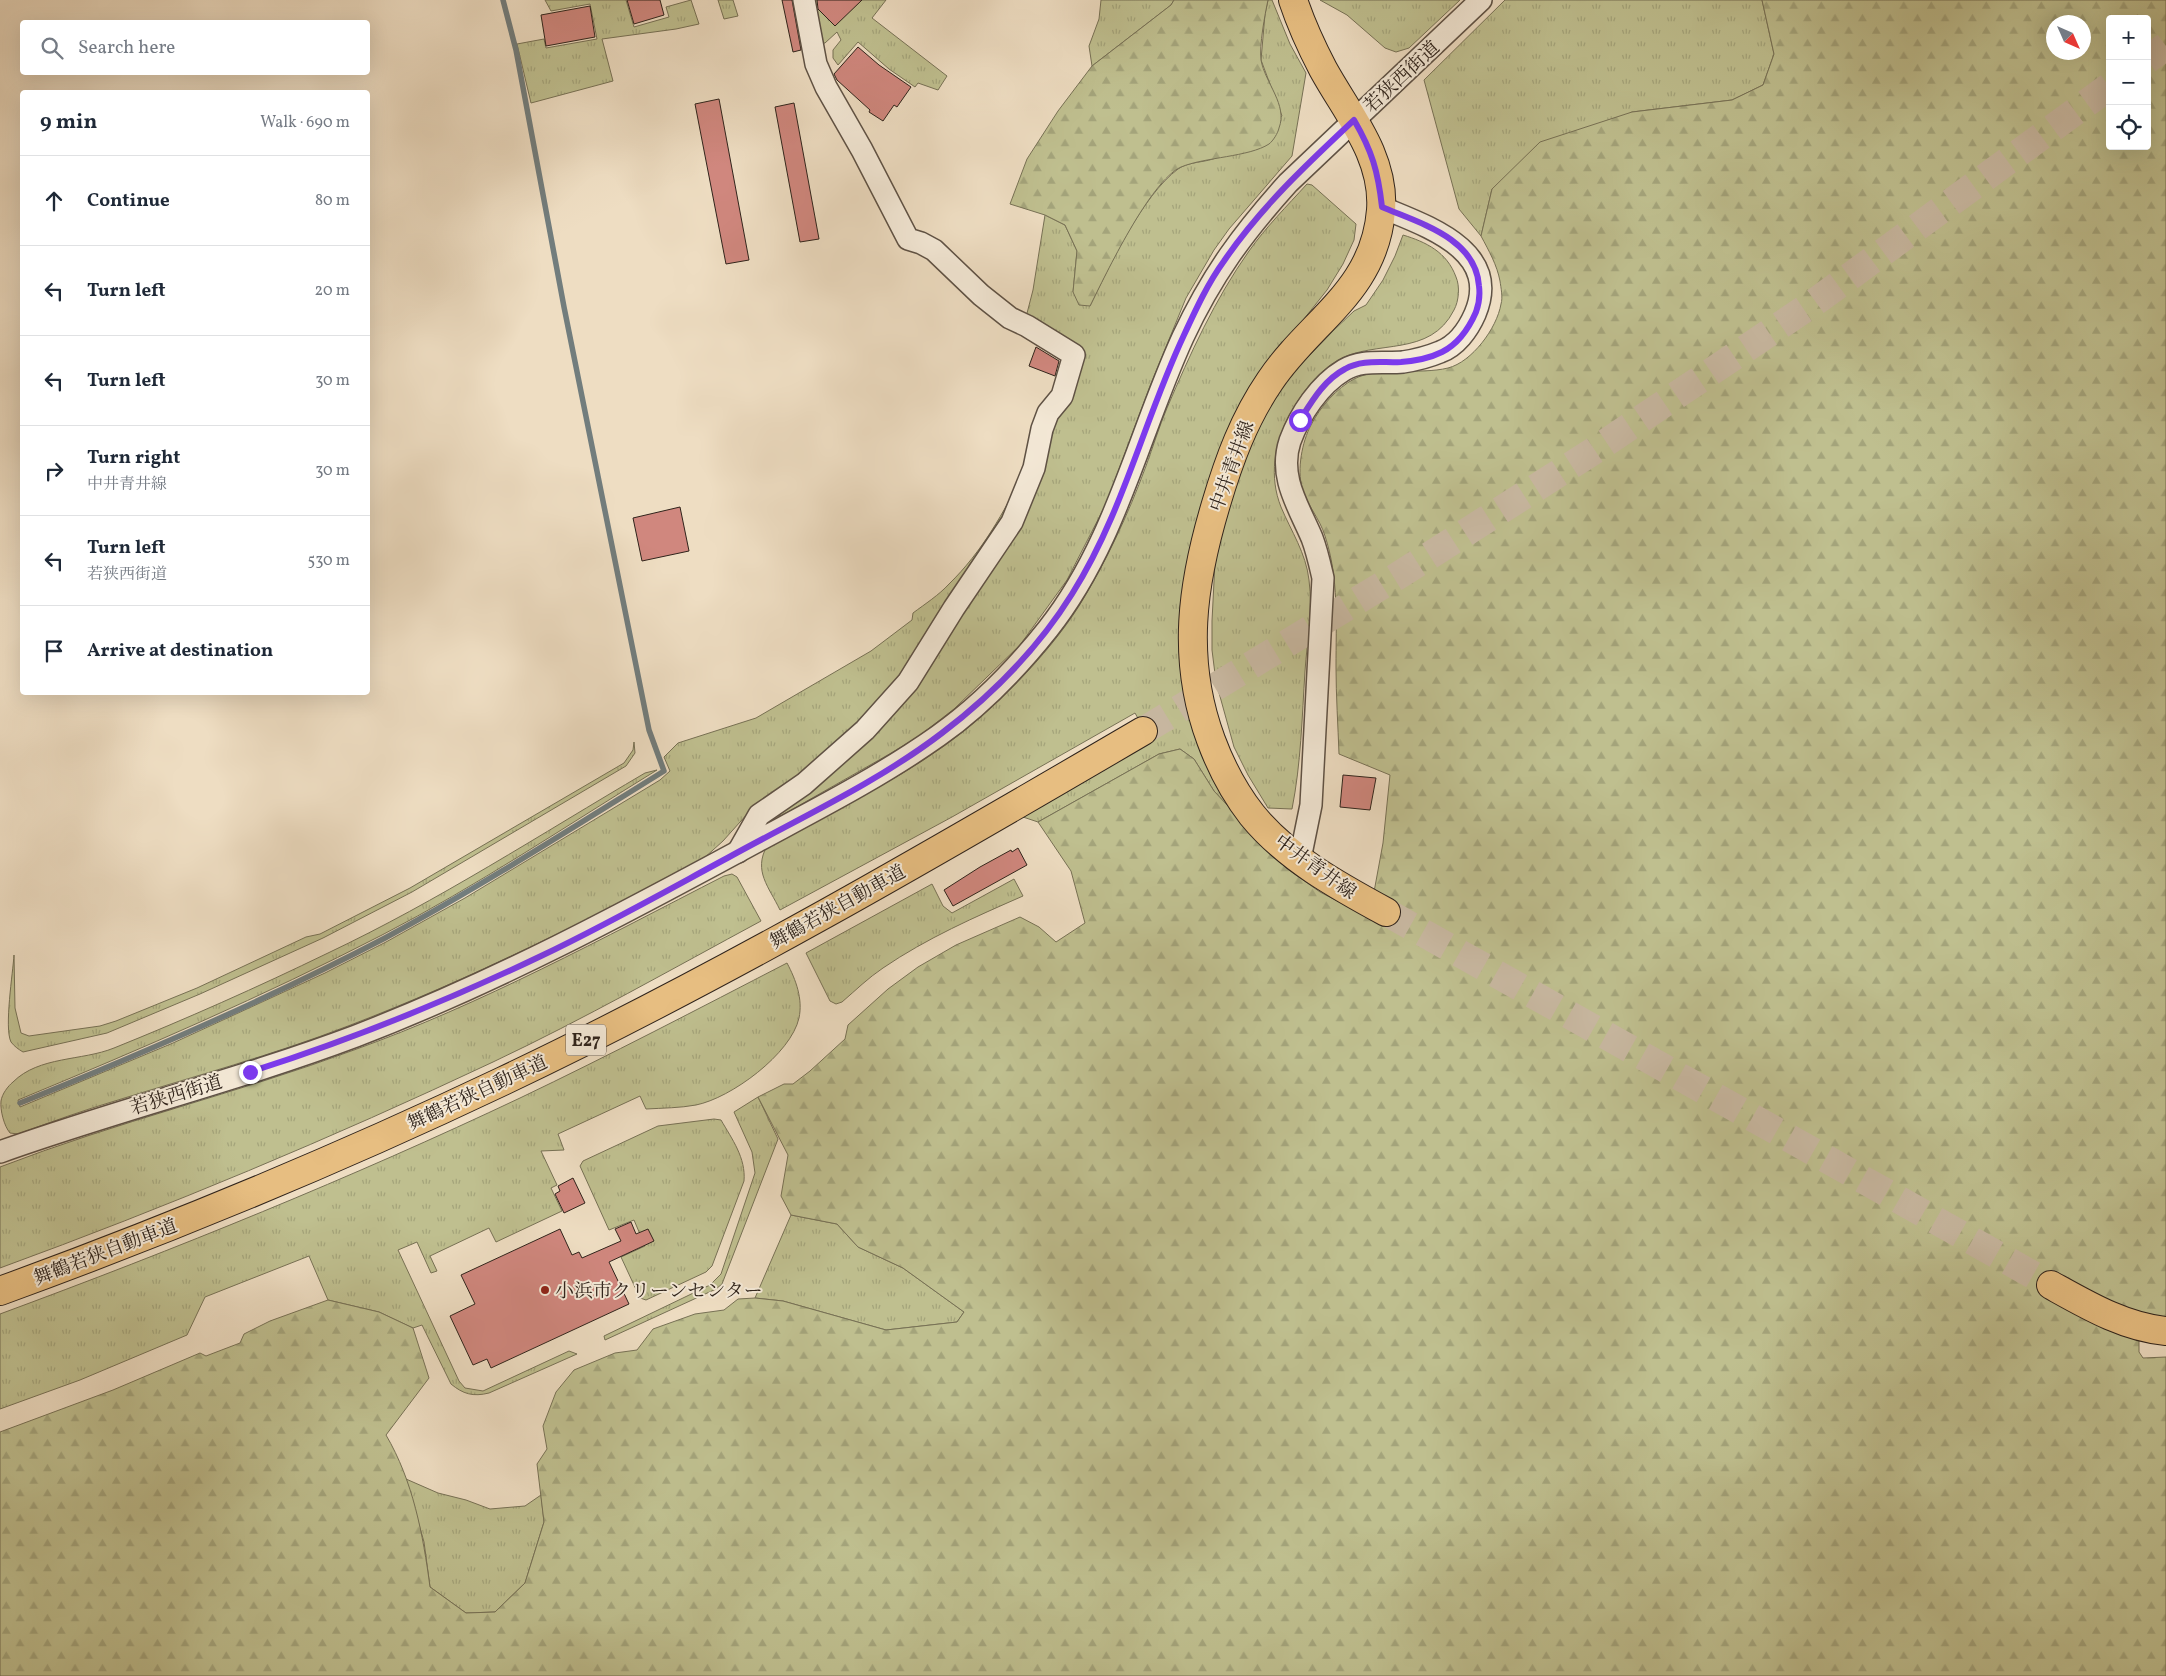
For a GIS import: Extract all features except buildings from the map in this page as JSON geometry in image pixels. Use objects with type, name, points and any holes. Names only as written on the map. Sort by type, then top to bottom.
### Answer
[{"type":"main road","name":"中井青井線","points":[[1293,0],[1302,27],[1323,68],[1368,143],[1378,175],[1382,207],[1378,234],[1369,260],[1350,291],[1272,379],[1250,412],[1223,480],[1201,560],[1195,594],[1192,656],[1197,694],[1218,761],[1252,815],[1275,839],[1300,859],[1330,880],[1386,912]]},
{"type":"main road","name":"舞鶴若狭自動車道","points":[[0,1291],[150,1234],[268,1186],[387,1135],[504,1080],[701,980],[845,903],[1143,731]]},
{"type":"main road","points":[[2051,1285],[2100,1312],[2122,1321],[2166,1331]]},
{"type":"street","points":[[738,852],[759,815],[804,784],[865,730],[908,682],[954,608],[1012,522],[1034,468],[1042,429],[1048,414],[1062,396],[1074,355],[1027,326],[1010,318],[981,295],[934,250],[921,243],[908,240],[862,150],[826,88],[816,64],[808,12],[804,0]]},
{"type":"street","name":"若狭西街道","points":[[0,1152],[108,1115],[297,1057],[407,1016],[549,952],[738,852],[874,777],[942,734],[1000,682],[1049,628],[1072,595],[1105,536],[1183,338],[1223,262],[1262,212],[1320,152],[1481,0]]},
{"type":"street","points":[[1300,859],[1311,805],[1323,578],[1312,538],[1291,496],[1287,470],[1290,443],[1300,420],[1313,399],[1330,380],[1346,368],[1364,362],[1410,361],[1442,351],[1459,339],[1471,324],[1480,294],[1478,273],[1468,254],[1451,240],[1435,231],[1382,207]]},
{"type":"green space","points":[[545,0],[626,0],[634,27],[669,17],[666,7],[691,0],[699,24],[602,39],[613,81],[531,103],[517,44],[544,39],[546,48],[597,39],[590,4],[551,11]]},
{"type":"green space","points":[[718,0],[733,0],[738,16],[724,19]]},
{"type":"green space","points":[[808,0],[886,0],[872,18],[947,76],[938,90],[918,83],[915,87],[889,69],[858,42],[838,65],[833,58],[833,50],[841,40],[837,32],[825,43],[816,44]]},
{"type":"green space","points":[[1101,0],[1174,0],[1171,5],[1092,66],[1089,46],[1099,19]]},
{"type":"green space","points":[[1174,0],[1268,0],[1264,21],[1261,60],[1281,111],[1278,130],[1271,143],[1260,148],[1250,152],[1181,167],[1169,176],[1156,190],[1130,230],[1090,306],[1079,305],[1073,292],[1077,251],[1065,225],[1045,215],[1010,204],[1027,159],[1058,111],[1092,66],[1171,5]]},
{"type":"green space","points":[[1268,0],[1272,0],[1290,44],[1306,73],[1292,156],[1229,229],[1214,250],[1186,298],[1150,386],[1106,504],[1067,580],[1020,645],[954,709],[919,736],[779,817],[781,810],[869,735],[1039,470],[1080,350],[1025,321],[1033,290],[1045,215],[1065,225],[1077,251],[1073,292],[1090,306],[1128,232],[1152,196],[1165,181],[1182,166],[1213,159],[1226,153],[1282,116],[1261,60]]},
{"type":"green space","points":[[1320,0],[1460,0],[1409,48],[1396,52],[1385,48],[1347,15]]},
{"type":"green space","points":[[1505,0],[1762,0],[1774,54],[1763,85],[1732,100],[1632,112],[1492,189],[1481,236],[1459,209],[1424,80]]},
{"type":"green space","points":[[1762,0],[2166,0],[2166,1321],[2139,1335],[2139,1352],[2143,1358],[2166,1357],[2166,1676],[0,1676],[0,1432],[113,1390],[200,1353],[206,1356],[240,1343],[244,1334],[270,1321],[328,1300],[379,1312],[413,1328],[429,1378],[386,1435],[403,1471],[416,1508],[430,1587],[466,1613],[495,1612],[525,1583],[544,1522],[537,1464],[547,1449],[543,1426],[556,1392],[574,1370],[615,1353],[637,1350],[653,1329],[695,1314],[724,1310],[738,1299],[755,1298],[783,1301],[886,1330],[957,1322],[964,1312],[903,1268],[858,1247],[837,1224],[791,1215],[781,1196],[788,1155],[758,1097],[784,1084],[793,1084],[810,1071],[845,1039],[848,1025],[888,989],[918,967],[956,945],[1020,917],[1039,927],[1056,942],[1085,923],[1071,871],[1038,822],[1159,754],[1180,749],[1194,759],[1214,791],[1286,868],[1320,892],[1382,924],[1374,892],[1383,843],[1390,775],[1339,754],[1335,584],[1325,536],[1302,488],[1300,473],[1301,456],[1308,432],[1319,411],[1341,387],[1354,379],[1375,373],[1448,368],[1466,359],[1482,343],[1499,313],[1502,299],[1497,269],[1481,236],[1492,189],[1540,142],[1632,112],[1732,100],[1763,85],[1774,54]]},
{"type":"green space","points":[[1307,184],[1312,185],[1356,224],[1354,240],[1343,264],[1327,290],[1284,344],[1181,634],[1256,838],[1214,791],[1194,759],[1180,749],[1159,754],[1038,822],[1023,817],[1056,798],[1071,785],[1148,736],[1135,713],[952,817],[780,910],[767,886],[762,871],[763,855],[767,846],[902,774],[944,746],[1000,700],[1052,644],[1066,625],[1089,589],[1116,538],[1139,484],[1167,408],[1194,347],[1214,308],[1237,269],[1256,242]]},
{"type":"green space","points":[[1403,235],[1435,249],[1452,268],[1458,285],[1458,298],[1454,310],[1444,325],[1431,335],[1401,345],[1353,354],[1330,365],[1316,377],[1298,400],[1284,427],[1277,449],[1274,472],[1277,496],[1305,561],[1309,580],[1310,603],[1299,758],[1292,809],[1268,808],[1234,747],[1216,682],[1212,650],[1212,621],[1215,562],[1222,525],[1249,443],[1282,384],[1354,311],[1366,305],[1383,280]]},
{"type":"green space","points":[[1024,472],[1005,518],[903,678],[861,726],[760,807],[749,812],[723,841],[703,859],[616,905],[484,969],[394,1008],[320,1037],[93,1108],[18,1134],[10,1133],[8,1130],[2,1113],[2,1098],[9,1086],[23,1074],[48,1063],[114,1048],[302,966],[409,912],[645,773],[657,770],[487,876],[382,935],[338,958],[202,1021],[18,1100],[20,1107],[173,1043],[325,973],[465,898],[660,780],[670,771],[664,757],[678,743],[756,718],[871,651],[912,620],[913,613],[941,592],[961,572],[991,531]]},
{"type":"green space","points":[[634,742],[635,753],[626,766],[412,892],[323,938],[200,994],[107,1033],[23,1052],[11,1042],[8,1025],[14,955],[15,1008],[21,1033],[29,1036],[100,1026],[116,1021],[197,988],[306,937],[320,934],[410,888],[624,763],[633,750]]},
{"type":"green space","points":[[732,874],[737,877],[761,921],[628,993],[561,1029],[372,1118],[249,1171],[125,1221],[0,1268],[0,1167],[88,1136],[310,1066],[402,1032],[542,969],[724,876]]},
{"type":"green space","points":[[1014,879],[1023,896],[969,920],[917,947],[867,980],[842,1002],[836,1004],[830,1001],[806,953],[932,884],[943,906],[952,913]]},
{"type":"green space","points":[[787,963],[798,990],[800,1004],[799,1018],[794,1032],[772,1060],[742,1084],[710,1101],[690,1106],[646,1109],[640,1096],[558,1134],[564,1150],[541,1151],[557,1185],[551,1188],[562,1211],[496,1242],[489,1228],[430,1256],[437,1271],[431,1273],[417,1242],[398,1250],[459,1381],[465,1388],[483,1391],[569,1351],[577,1354],[489,1393],[473,1395],[464,1392],[451,1384],[422,1325],[413,1328],[379,1312],[328,1300],[309,1256],[205,1297],[187,1335],[80,1380],[0,1409],[0,1314],[263,1212],[456,1128],[554,1082]]},
{"type":"green space","points":[[758,1097],[778,1139],[722,1284],[716,1289],[605,1340],[604,1336],[710,1285],[721,1274],[755,1173],[752,1152],[734,1112]]},
{"type":"green space","points":[[714,1119],[721,1120],[734,1142],[743,1164],[744,1181],[712,1266],[706,1272],[646,1300],[640,1298],[621,1257],[645,1246],[634,1220],[609,1230],[580,1166],[583,1161],[658,1126]]},
{"type":"green space","points":[[791,1215],[837,1224],[858,1247],[903,1268],[964,1312],[957,1322],[886,1330],[783,1301],[755,1298]]},
{"type":"green space","points":[[406,1479],[438,1493],[466,1500],[490,1509],[525,1506],[541,1495],[544,1522],[525,1583],[495,1612],[466,1613],[430,1587],[424,1542]]},
{"type":"waterway","points":[[20,1103],[205,1025],[341,961],[491,878],[664,771],[649,730],[564,307],[516,50],[503,0]]},
{"type":"tunnel","points":[[2151,57],[2166,46]]},
{"type":"tunnel","points":[[1143,731],[1396,577],[1592,452],[1815,302],[2106,89]]},
{"type":"tunnel","points":[[1386,912],[2051,1285]]},
{"type":"place","name":"小浜市クリーンセンター","points":[[545,1290]]},
{"type":"route","points":[[250,1072],[297,1057],[407,1016],[540,956],[592,930],[660,895],[874,777],[942,734],[970,710],[1000,682],[1049,628],[1072,595],[1092,560],[1116,511],[1183,338],[1208,287],[1223,262],[1262,212],[1288,183],[1354,120],[1368,143],[1378,175],[1382,207],[1451,240],[1468,254],[1478,273],[1480,294],[1471,324],[1459,339],[1442,351],[1418,360],[1364,362],[1346,368],[1330,380],[1313,399],[1300,420]]}]
